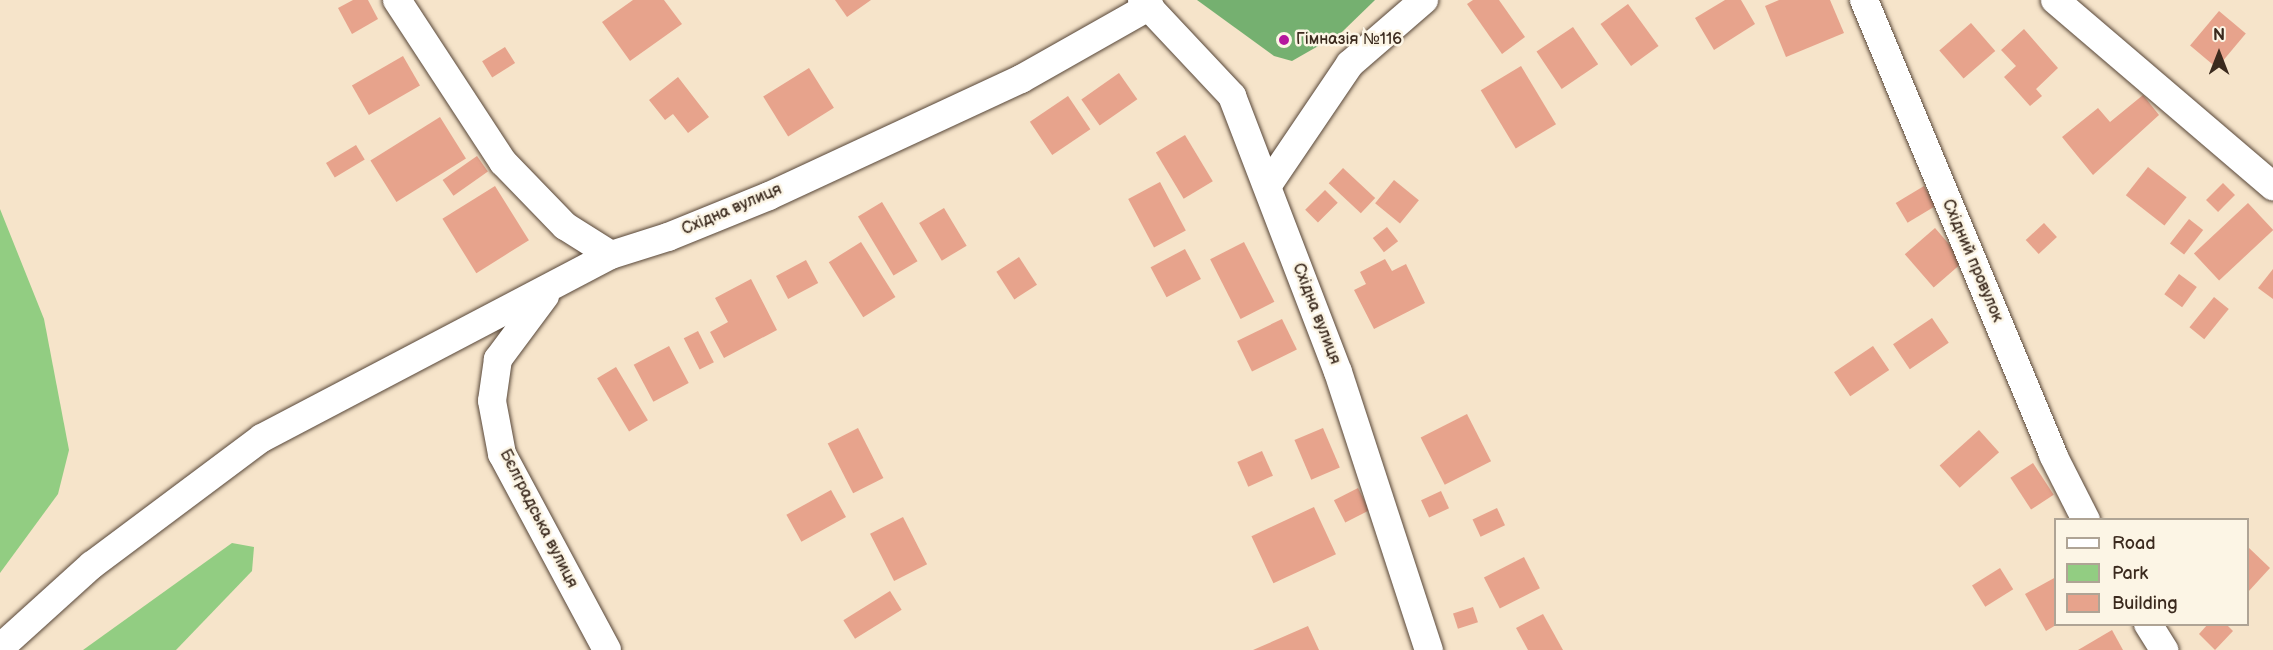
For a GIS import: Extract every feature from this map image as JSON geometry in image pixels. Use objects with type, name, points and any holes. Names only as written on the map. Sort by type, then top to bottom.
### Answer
[{"type":"street","points":[[398,0],[503,162],[565,226],[611,255]]},
{"type":"street","points":[[1268,186],[1350,64],[1424,0]]},
{"type":"street","name":"Східний провулок","points":[[1864,0],[2053,455],[2085,518]]},
{"type":"street","points":[[2055,0],[2273,186]]},
{"type":"street","name":"Східна вулиця","points":[[0,648],[92,565],[262,438],[550,290],[611,255],[668,237],[779,191],[1021,79],[1146,3],[1232,96],[1338,372],[1429,650]]},
{"type":"street","name":"Бєлградська вулиця","points":[[550,290],[498,359],[492,401],[502,454],[607,650]]},
{"type":"street","points":[[2149,626],[2164,650]]},
{"type":"green space","name":"Гімназія №116","points":[[1197,0],[1375,0],[1341,33],[1292,61],[1274,56]]},
{"type":"green space","points":[[0,209],[44,319],[69,450],[58,494],[0,573]]},
{"type":"green space","points":[[232,543],[254,547],[252,571],[176,650],[83,650]]},
{"type":"building","points":[[353,0],[368,0],[378,19],[352,34],[338,8]]},
{"type":"building","points":[[633,0],[664,0],[682,24],[630,61],[602,22]]},
{"type":"building","points":[[835,0],[871,0],[847,17]]},
{"type":"building","points":[[1473,0],[1499,0],[1525,37],[1502,54],[1467,4]]},
{"type":"building","points":[[1725,0],[1741,0],[1755,24],[1714,50],[1695,18]]},
{"type":"building","points":[[1779,0],[1830,0],[1844,33],[1786,57],[1765,6]]},
{"type":"building","points":[[1628,4],[1659,46],[1631,66],[1600,24]]},
{"type":"building","points":[[2219,11],[2246,33],[2217,68],[2190,45]]},
{"type":"building","points":[[1971,23],[1995,51],[1964,78],[1939,51]]},
{"type":"building","points":[[1573,27],[1598,64],[1562,89],[1537,52]]},
{"type":"building","points":[[2024,29],[2058,68],[2036,89],[2042,96],[2030,106],[2004,77],[2016,66],[2001,50]]},
{"type":"building","points":[[505,47],[515,63],[492,77],[482,61]]},
{"type":"building","points":[[403,56],[420,85],[369,115],[352,86]]},
{"type":"building","points":[[1521,66],[1556,124],[1516,148],[1481,90]]},
{"type":"building","points":[[809,68],[834,108],[788,136],[763,97]]},
{"type":"building","points":[[1119,73],[1137,99],[1100,126],[1081,99]]},
{"type":"building","points":[[678,77],[709,117],[688,133],[673,114],[665,120],[649,100]]},
{"type":"building","points":[[2143,95],[2159,115],[2093,175],[2062,137],[2098,108],[2110,122]]},
{"type":"building","points":[[1068,96],[1090,129],[1052,155],[1030,122]]},
{"type":"building","points":[[440,117],[466,159],[396,202],[370,160]]},
{"type":"building","points":[[1185,135],[1213,181],[1184,199],[1156,153]]},
{"type":"building","points":[[356,145],[365,160],[335,178],[326,163]]},
{"type":"building","points":[[477,156],[488,172],[453,196],[443,180]]},
{"type":"building","points":[[2148,167],[2187,197],[2164,226],[2126,195]]},
{"type":"building","points":[[1343,168],[1375,198],[1361,213],[1329,183]]},
{"type":"building","points":[[1394,180],[1419,200],[1400,223],[1375,203]]},
{"type":"building","points":[[1160,182],[1186,231],[1154,247],[1128,199]]},
{"type":"building","points":[[2223,183],[2235,195],[2218,212],[2206,200]]},
{"type":"building","points":[[495,186],[529,240],[476,273],[442,219]]},
{"type":"building","points":[[1924,186],[1936,206],[1908,223],[1896,203]]},
{"type":"building","points":[[1325,190],[1338,203],[1318,223],[1305,210]]},
{"type":"building","points":[[882,202],[918,261],[894,276],[858,216]]},
{"type":"building","points":[[2248,203],[2273,230],[2219,281],[2194,253]]},
{"type":"building","points":[[944,208],[967,246],[942,261],[919,223]]},
{"type":"building","points":[[2189,219],[2203,230],[2184,255],[2170,243]]},
{"type":"building","points":[[2044,223],[2057,237],[2039,254],[2026,240]]},
{"type":"building","points":[[1387,227],[1398,241],[1384,252],[1373,238]]},
{"type":"building","points":[[1935,228],[1964,261],[1934,287],[1905,254]]},
{"type":"building","points":[[861,242],[895,297],[863,317],[829,262]]},
{"type":"building","points":[[1244,242],[1274,302],[1241,319],[1210,259]]},
{"type":"building","points":[[1185,249],[1201,279],[1167,297],[1151,267]]},
{"type":"building","points":[[1019,257],[1037,285],[1014,299],[996,272]]},
{"type":"building","points":[[1385,259],[1392,271],[1406,264],[1425,303],[1374,329],[1354,290],[1366,284],[1360,272]]},
{"type":"building","points":[[806,260],[818,283],[788,299],[776,276]]},
{"type":"building","points":[[2273,269],[2273,299],[2258,288]]},
{"type":"building","points":[[2179,274],[2197,287],[2182,307],[2164,294]]},
{"type":"building","points":[[751,279],[777,330],[724,358],[710,332],[728,322],[715,298]]},
{"type":"building","points":[[2214,297],[2229,309],[2204,339],[2189,327]]},
{"type":"building","points":[[1932,318],[1949,343],[1910,369],[1893,344]]},
{"type":"building","points":[[1282,319],[1297,350],[1252,371],[1237,341]]},
{"type":"building","points":[[698,331],[714,362],[700,369],[684,338]]},
{"type":"building","points":[[669,346],[689,383],[653,402],[634,365]]},
{"type":"building","points":[[1873,346],[1889,370],[1850,396],[1834,372]]},
{"type":"building","points":[[616,367],[648,420],[629,431],[597,378]]},
{"type":"building","points":[[1467,414],[1491,461],[1445,485],[1421,438]]},
{"type":"building","points":[[858,428],[883,478],[853,493],[828,443]]},
{"type":"building","points":[[1323,428],[1340,468],[1311,480],[1294,440]]},
{"type":"building","points":[[1979,430],[1999,452],[1960,488],[1940,465]]},
{"type":"building","points":[[1262,451],[1273,476],[1248,487],[1237,462]]},
{"type":"building","points":[[2033,463],[2054,495],[2031,510],[2010,478]]},
{"type":"building","points":[[1358,488],[1369,510],[1345,523],[1334,500]]},
{"type":"building","points":[[831,490],[846,517],[801,542],[786,515]]},
{"type":"building","points":[[1441,491],[1449,508],[1429,518],[1421,500]]},
{"type":"building","points":[[1314,507],[1336,554],[1273,583],[1251,536]]},
{"type":"building","points":[[1497,508],[1505,525],[1481,537],[1473,519]]},
{"type":"building","points":[[903,517],[927,564],[894,581],[870,534]]},
{"type":"building","points":[[2249,548],[2270,568],[2249,591]]},
{"type":"building","points":[[1524,557],[1540,588],[1500,609],[1484,577]]},
{"type":"building","points":[[2000,568],[2013,589],[1985,607],[1972,585]]},
{"type":"building","points":[[2054,578],[2054,626],[2046,631],[2025,594]]},
{"type":"building","points":[[890,591],[902,610],[855,639],[843,620]]},
{"type":"building","points":[[1473,607],[1478,622],[1458,629],[1453,613]]},
{"type":"building","points":[[1543,614],[1563,650],[1528,650],[1516,628]]},
{"type":"building","points":[[1308,626],[1319,650],[1253,650]]},
{"type":"building","points":[[2206,626],[2228,626],[2233,631],[2215,650],[2199,634]]},
{"type":"building","points":[[2112,630],[2123,650],[2078,650]]},
{"type":"place","name":"Гімназія №116","points":[[1284,40]]}]
